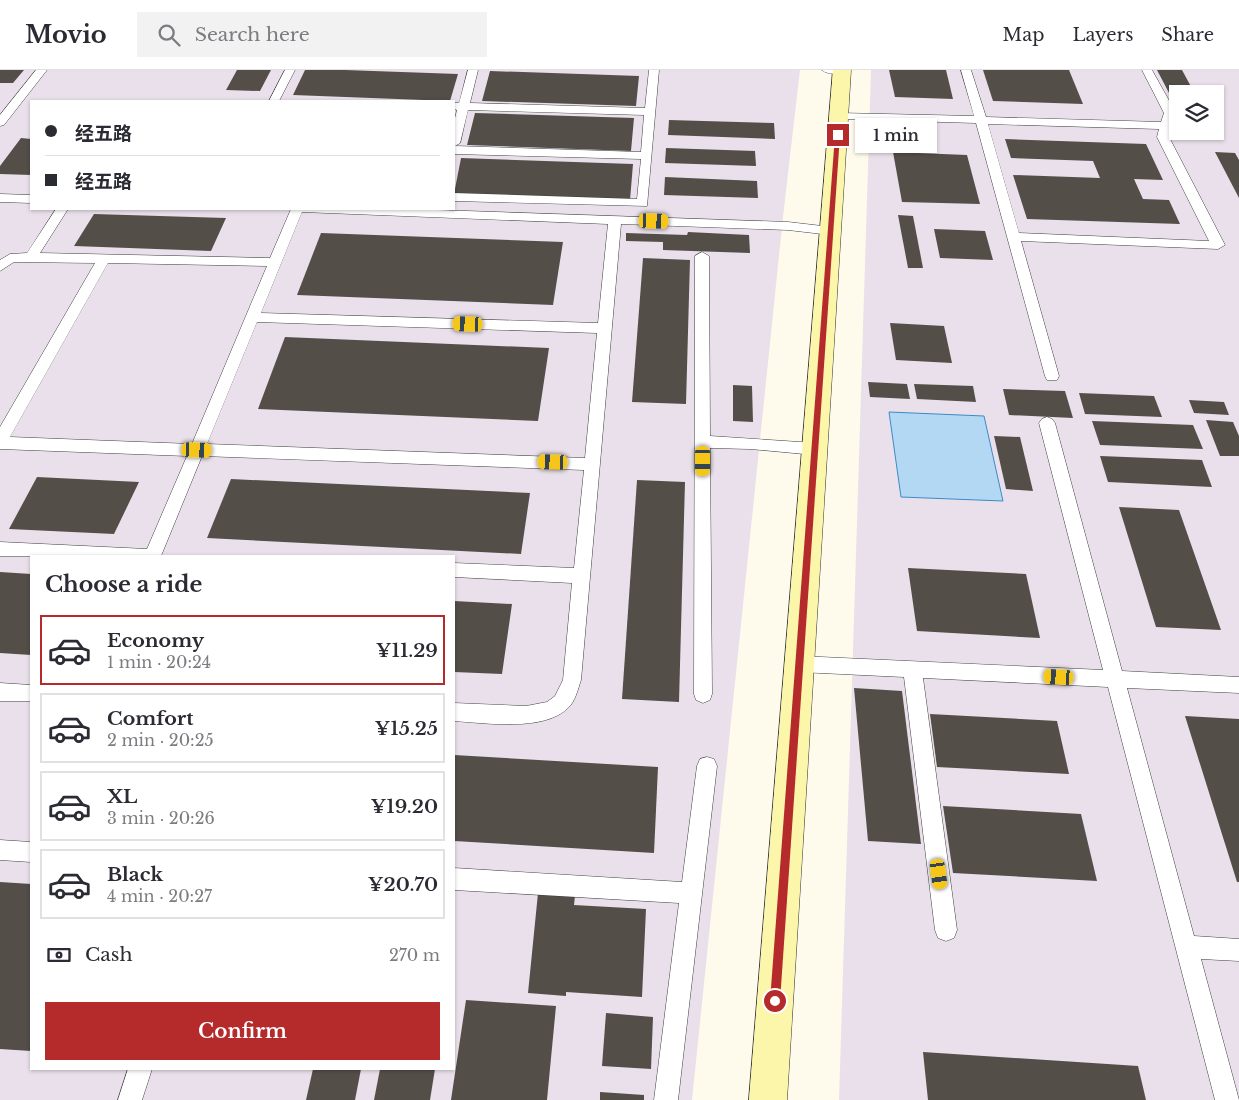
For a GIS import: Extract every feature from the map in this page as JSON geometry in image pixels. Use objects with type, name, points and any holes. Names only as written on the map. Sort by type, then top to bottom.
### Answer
[{"type":"street","points":[[768,1100],[842,70]]},
{"type":"lane","points":[[0,123],[42,70]]},
{"type":"lane","points":[[275,100],[290,70]]},
{"type":"lane","points":[[455,136],[459,106],[473,70]]},
{"type":"lane","points":[[455,196],[643,203],[654,70]]},
{"type":"lane","points":[[827,70],[842,70]]},
{"type":"lane","points":[[966,70],[1052,376]]},
{"type":"lane","points":[[1013,237],[1218,245],[1163,137],[1170,113],[1147,70]]},
{"type":"lane","points":[[459,106],[651,112]]},
{"type":"lane","points":[[839,116],[1166,126]]},
{"type":"lane","points":[[455,150],[647,156]]},
{"type":"lane","points":[[0,198],[30,199]]},
{"type":"lane","points":[[31,257],[61,210]]},
{"type":"lane","points":[[152,555],[297,210]]},
{"type":"lane","points":[[332,210],[788,226],[831,231]]},
{"type":"lane","points":[[455,712],[523,715],[548,710],[562,701],[572,680],[615,220]]},
{"type":"lane","points":[[702,256],[703,694]]},
{"type":"lane","points":[[0,267],[10,258],[31,257],[275,262]]},
{"type":"lane","points":[[104,258],[0,442],[592,464]]},
{"type":"lane","points":[[252,317],[605,328]]},
{"type":"lane","points":[[1046,423],[1227,1100]]},
{"type":"lane","points":[[703,442],[750,443],[815,449]]},
{"type":"lane","points":[[0,549],[130,555]]},
{"type":"lane","points":[[455,570],[582,576]]},
{"type":"lane","points":[[799,664],[1239,685]]},
{"type":"lane","points":[[912,670],[946,930]]},
{"type":"lane","points":[[0,692],[30,693]]},
{"type":"lane","points":[[666,1100],[707,766]]},
{"type":"lane","points":[[0,850],[30,852]]},
{"type":"lane","points":[[455,879],[692,893]]},
{"type":"lane","points":[[1186,947],[1239,950]]},
{"type":"lane","points":[[130,1100],[140,1070]]},
{"type":"shaded area","points":[[0,70],[800,70],[783,217],[692,1100],[0,1100]]},
{"type":"shaded area","points":[[871,70],[1239,70],[1239,1100],[839,1100]]},
{"type":"water","points":[[889,412],[984,416],[1003,501],[901,497]]},
{"type":"building","points":[[0,70],[24,70],[13,83],[0,83]]},
{"type":"building","points":[[237,70],[271,70],[260,91],[226,90]]},
{"type":"building","points":[[305,70],[458,74],[450,100],[293,95]]},
{"type":"building","points":[[889,70],[946,70],[953,99],[895,97]]},
{"type":"building","points":[[983,70],[1069,70],[1083,104],[993,101]]},
{"type":"building","points":[[1157,70],[1182,70],[1190,85],[1169,85],[1169,93]]},
{"type":"building","points":[[490,71],[639,76],[636,106],[482,101]]},
{"type":"building","points":[[475,113],[634,118],[631,151],[467,145]]},
{"type":"building","points":[[669,120],[774,123],[775,139],[668,135]]},
{"type":"building","points":[[21,138],[30,139],[30,175],[0,174],[0,166]]},
{"type":"building","points":[[1005,139],[1146,144],[1163,180],[1134,179],[1143,199],[1169,200],[1180,224],[1027,219],[1013,175],[1100,178],[1093,161],[1011,158]]},
{"type":"building","points":[[666,148],[755,151],[756,166],[665,163]]},
{"type":"building","points":[[893,152],[967,155],[980,204],[902,202]]},
{"type":"building","points":[[1215,152],[1235,153],[1239,160],[1239,198]]},
{"type":"building","points":[[461,158],[633,164],[630,200],[455,194]]},
{"type":"building","points":[[665,177],[757,181],[758,198],[664,195]]},
{"type":"building","points":[[94,214],[226,218],[211,251],[74,246]]},
{"type":"building","points":[[898,215],[913,216],[923,268],[908,268]]},
{"type":"building","points":[[934,229],[985,231],[993,260],[940,258]]},
{"type":"building","points":[[688,232],[749,235],[750,253],[663,250],[663,242],[626,241],[626,233],[687,235]]},
{"type":"building","points":[[321,233],[563,242],[553,305],[297,295]]},
{"type":"building","points":[[643,258],[690,260],[686,404],[632,402]]},
{"type":"building","points":[[890,323],[944,326],[952,363],[896,360]]},
{"type":"building","points":[[285,337],[549,348],[538,421],[258,409]]},
{"type":"building","points":[[868,382],[907,384],[910,399],[870,397]]},
{"type":"building","points":[[914,384],[973,386],[976,402],[917,399]]},
{"type":"building","points":[[733,385],[752,386],[753,422],[733,421]]},
{"type":"building","points":[[1003,389],[1065,391],[1073,418],[1009,415]]},
{"type":"building","points":[[1079,393],[1154,396],[1162,417],[1085,414]]},
{"type":"building","points":[[1189,400],[1224,402],[1229,415],[1194,413]]},
{"type":"building","points":[[1206,420],[1233,422],[1239,436],[1239,456],[1220,456]]},
{"type":"building","points":[[1092,421],[1193,425],[1203,449],[1100,445]]},
{"type":"building","points":[[994,436],[1020,437],[1033,491],[1006,489]]},
{"type":"building","points":[[1100,456],[1202,460],[1212,487],[1108,482]]},
{"type":"building","points":[[37,477],[139,482],[114,534],[9,529]]},
{"type":"building","points":[[231,479],[530,493],[521,554],[207,538]]},
{"type":"building","points":[[637,480],[685,482],[679,702],[622,699]]},
{"type":"building","points":[[1119,507],[1179,510],[1221,630],[1156,627]]},
{"type":"building","points":[[908,568],[1026,574],[1040,638],[917,631]]},
{"type":"building","points":[[0,572],[30,574],[30,655],[0,653]]},
{"type":"building","points":[[455,601],[512,604],[502,674],[455,672]]},
{"type":"building","points":[[854,688],[902,691],[921,844],[868,841]]},
{"type":"building","points":[[930,714],[1057,721],[1069,774],[937,767]]},
{"type":"building","points":[[1185,716],[1239,719],[1239,882],[1237,882]]},
{"type":"building","points":[[455,755],[658,767],[654,853],[455,841]]},
{"type":"building","points":[[943,806],[1081,814],[1097,881],[953,873]]},
{"type":"building","points":[[0,882],[30,884],[30,1051],[0,1049]]},
{"type":"building","points":[[538,893],[575,896],[574,905],[646,909],[642,997],[566,992],[566,996],[528,993]]},
{"type":"building","points":[[466,1000],[556,1006],[547,1100],[451,1100]]},
{"type":"building","points":[[606,1013],[653,1017],[651,1069],[602,1066]]},
{"type":"building","points":[[923,1052],[1138,1066],[1146,1100],[928,1100]]},
{"type":"building","points":[[313,1070],[361,1070],[355,1100],[306,1100]]},
{"type":"building","points":[[380,1070],[435,1070],[430,1100],[374,1100]]},
{"type":"building","points":[[600,1092],[644,1095],[644,1100],[600,1100]]},
{"type":"route","points":[[775,1001],[838,135]]}]
